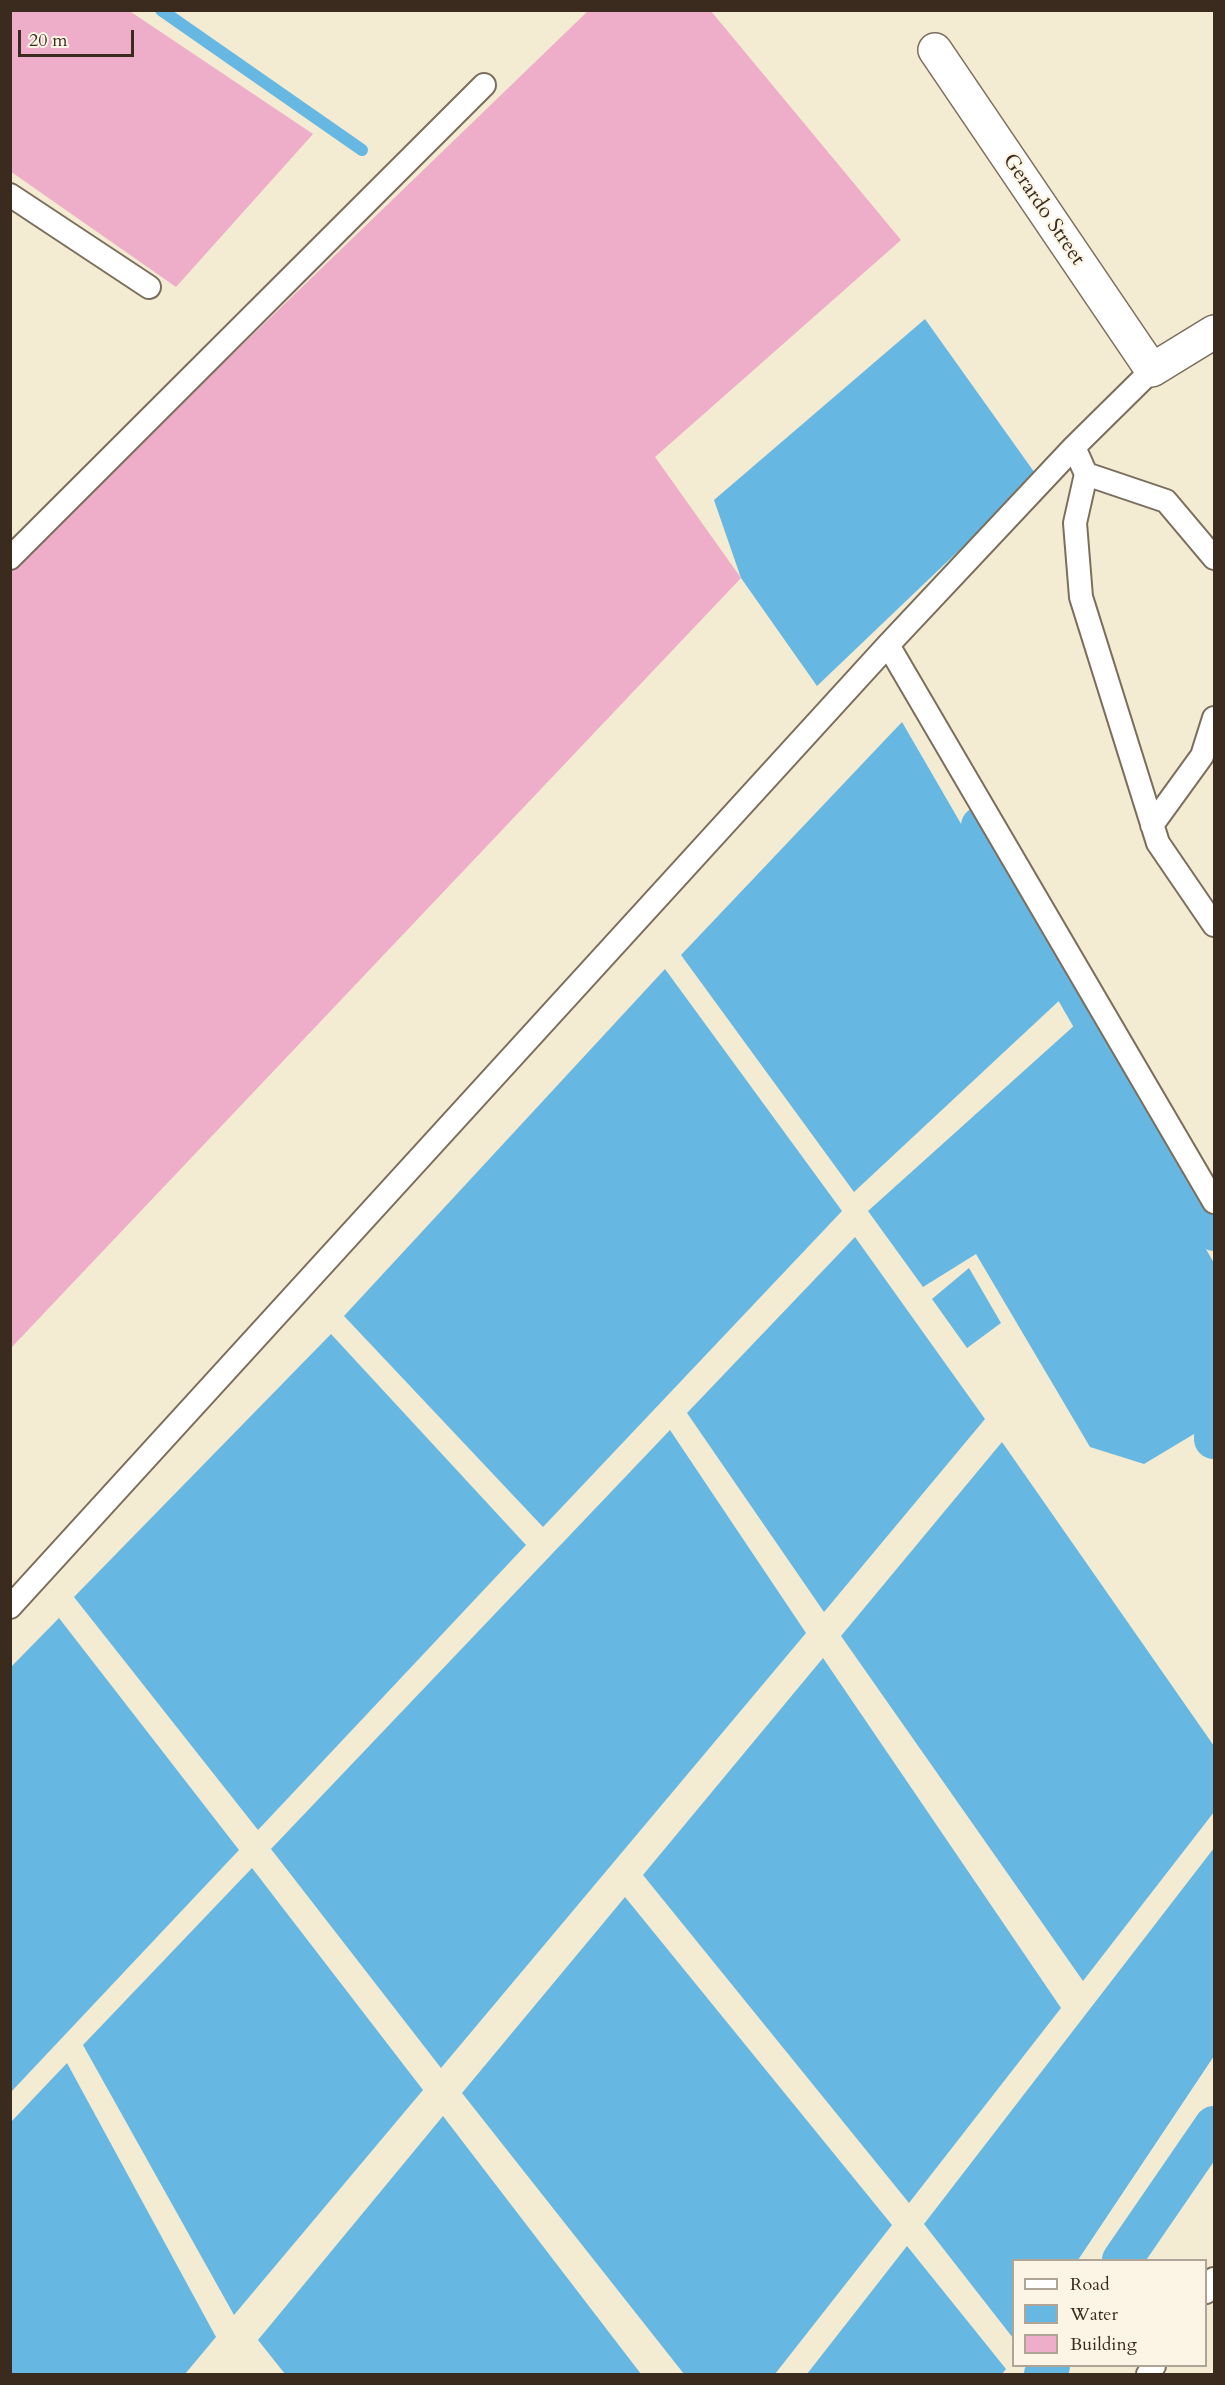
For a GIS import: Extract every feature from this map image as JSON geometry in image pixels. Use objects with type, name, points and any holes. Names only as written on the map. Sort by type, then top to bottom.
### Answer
[{"type":"street","name":"Gerardo Street","points":[[935,50],[1152,370]]},
{"type":"street","points":[[1152,370],[1215,332]]},
{"type":"lane","points":[[10,558],[484,86]]},
{"type":"lane","points":[[10,195],[149,287]]},
{"type":"lane","points":[[10,1607],[888,645],[1074,447],[1152,370]]},
{"type":"lane","points":[[1074,447],[1086,474],[1075,523],[1081,597],[1158,843],[1215,925]]},
{"type":"lane","points":[[1086,474],[1166,501],[1215,558]]},
{"type":"lane","points":[[888,645],[1215,1202]]},
{"type":"lane","points":[[1152,825],[1202,756],[1215,718]]},
{"type":"water","points":[[925,319],[1037,476],[817,686],[741,578],[714,500]]},
{"type":"water","points":[[902,722],[1062,998],[854,1192],[681,955]]},
{"type":"water","points":[[665,969],[842,1211],[543,1527],[344,1316]]},
{"type":"water","points":[[1076,1024],[1214,1263],[1214,1422],[1144,1464],[1090,1447],[976,1254],[923,1287],[868,1211]]},
{"type":"water","points":[[855,1237],[985,1419],[824,1612],[687,1413]]},
{"type":"water","points":[[969,1268],[1001,1323],[967,1348],[932,1299]]},
{"type":"water","points":[[331,1334],[526,1545],[258,1830],[74,1597]]},
{"type":"water","points":[[670,1430],[806,1633],[441,2068],[271,1849]]},
{"type":"water","points":[[1002,1442],[1214,1746],[1214,1812],[1083,1981],[841,1636]]},
{"type":"water","points":[[59,1618],[239,1850],[11,2092],[11,1667]]},
{"type":"water","points":[[823,1658],[1061,2008],[909,2203],[643,1875]]},
{"type":"water","points":[[1214,1848],[1214,2056],[1079,2259],[1012,2259],[1012,2337],[924,2224]]},
{"type":"water","points":[[252,1868],[423,2090],[234,2315],[83,2045]]},
{"type":"water","points":[[625,1897],[892,2225],[775,2374],[684,2374],[462,2093]]},
{"type":"water","points":[[67,2063],[216,2337],[185,2374],[11,2374],[11,2122]]},
{"type":"water","points":[[443,2116],[641,2374],[285,2374],[258,2340]]},
{"type":"water","points":[[907,2246],[1006,2369],[1002,2374],[807,2374]]},
{"type":"building","points":[[10,10],[128,10],[313,134],[176,287],[10,171]]},
{"type":"building","points":[[589,10],[710,10],[901,240],[655,457],[741,578],[10,1349],[10,569]]},
{"type":"waterway","points":[[161,10],[362,150]]},
{"type":"waterway","points":[[981,826],[1214,1231]]},
{"type":"waterway","points":[[1123,2259],[1214,2126]]},
{"type":"waterway","points":[[1044,2374],[1049,2367]]}]
